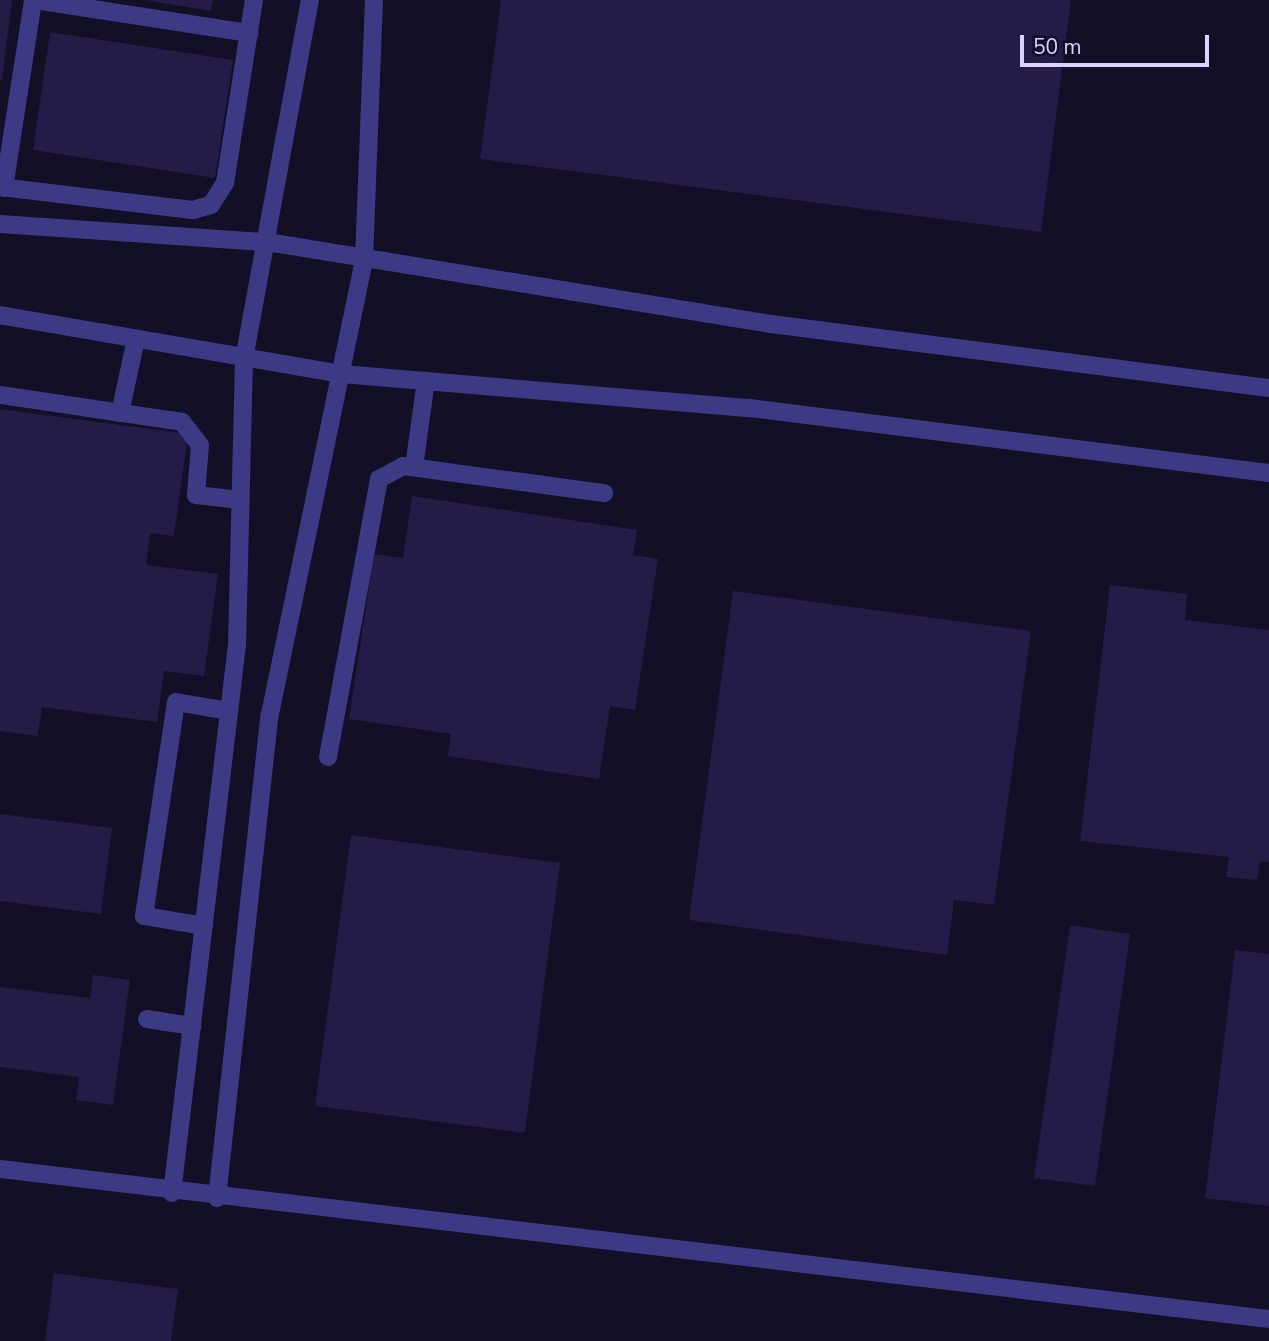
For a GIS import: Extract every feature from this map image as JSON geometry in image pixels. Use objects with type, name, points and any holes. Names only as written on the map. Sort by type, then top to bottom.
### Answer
[{"type":"street","points":[[249,33],[34,0],[2,188],[193,210],[211,205],[225,183],[249,33],[254,0]]},
{"type":"street","points":[[172,1193],[229,711],[241,500],[244,359],[310,0]]},
{"type":"street","points":[[216,1198],[270,714],[364,260],[374,0]]},
{"type":"street","points":[[0,224],[267,242],[364,260],[771,324],[1269,387]]},
{"type":"street","points":[[0,315],[342,374],[751,408],[1269,473]]},
{"type":"street","points":[[120,413],[136,339]]},
{"type":"street","points":[[414,467],[426,381]]},
{"type":"street","points":[[0,395],[189,426],[200,446],[196,495],[241,500]]},
{"type":"street","points":[[328,757],[374,488],[387,471],[414,467],[604,493]]},
{"type":"street","points":[[204,926],[144,916],[176,702],[229,711]]},
{"type":"street","points":[[147,1019],[192,1026]]},
{"type":"street","points":[[0,1169],[172,1193],[1269,1319]]},
{"type":"building","points":[[0,0],[12,0],[2,80],[0,80]]},
{"type":"building","points":[[145,0],[213,0],[211,11]]},
{"type":"building","points":[[501,0],[1071,0],[1041,232],[480,159]]},
{"type":"building","points":[[50,32],[233,60],[215,178],[33,150]]},
{"type":"building","points":[[0,409],[188,434],[174,536],[150,533],[146,565],[218,574],[204,676],[164,671],[157,722],[42,707],[38,736],[0,731]]},
{"type":"building","points":[[412,496],[637,530],[633,555],[658,559],[635,710],[610,706],[599,779],[448,756],[451,734],[349,719],[374,554],[403,558]]},
{"type":"building","points":[[1110,585],[1187,594],[1185,620],[1269,630],[1269,862],[1260,861],[1257,880],[1226,877],[1229,857],[1080,841]]},
{"type":"building","points":[[733,591],[1031,631],[994,905],[954,900],[947,955],[689,920]]},
{"type":"building","points":[[0,814],[112,828],[101,914],[0,901]]},
{"type":"building","points":[[351,835],[560,863],[525,1133],[315,1106]]},
{"type":"building","points":[[1070,925],[1130,934],[1095,1186],[1034,1178]]},
{"type":"building","points":[[1235,950],[1269,954],[1269,1206],[1205,1198]]},
{"type":"building","points":[[93,975],[130,980],[113,1105],[76,1100],[79,1077],[0,1067],[0,987],[90,998]]},
{"type":"building","points":[[54,1273],[178,1289],[171,1341],[45,1341]]}]
